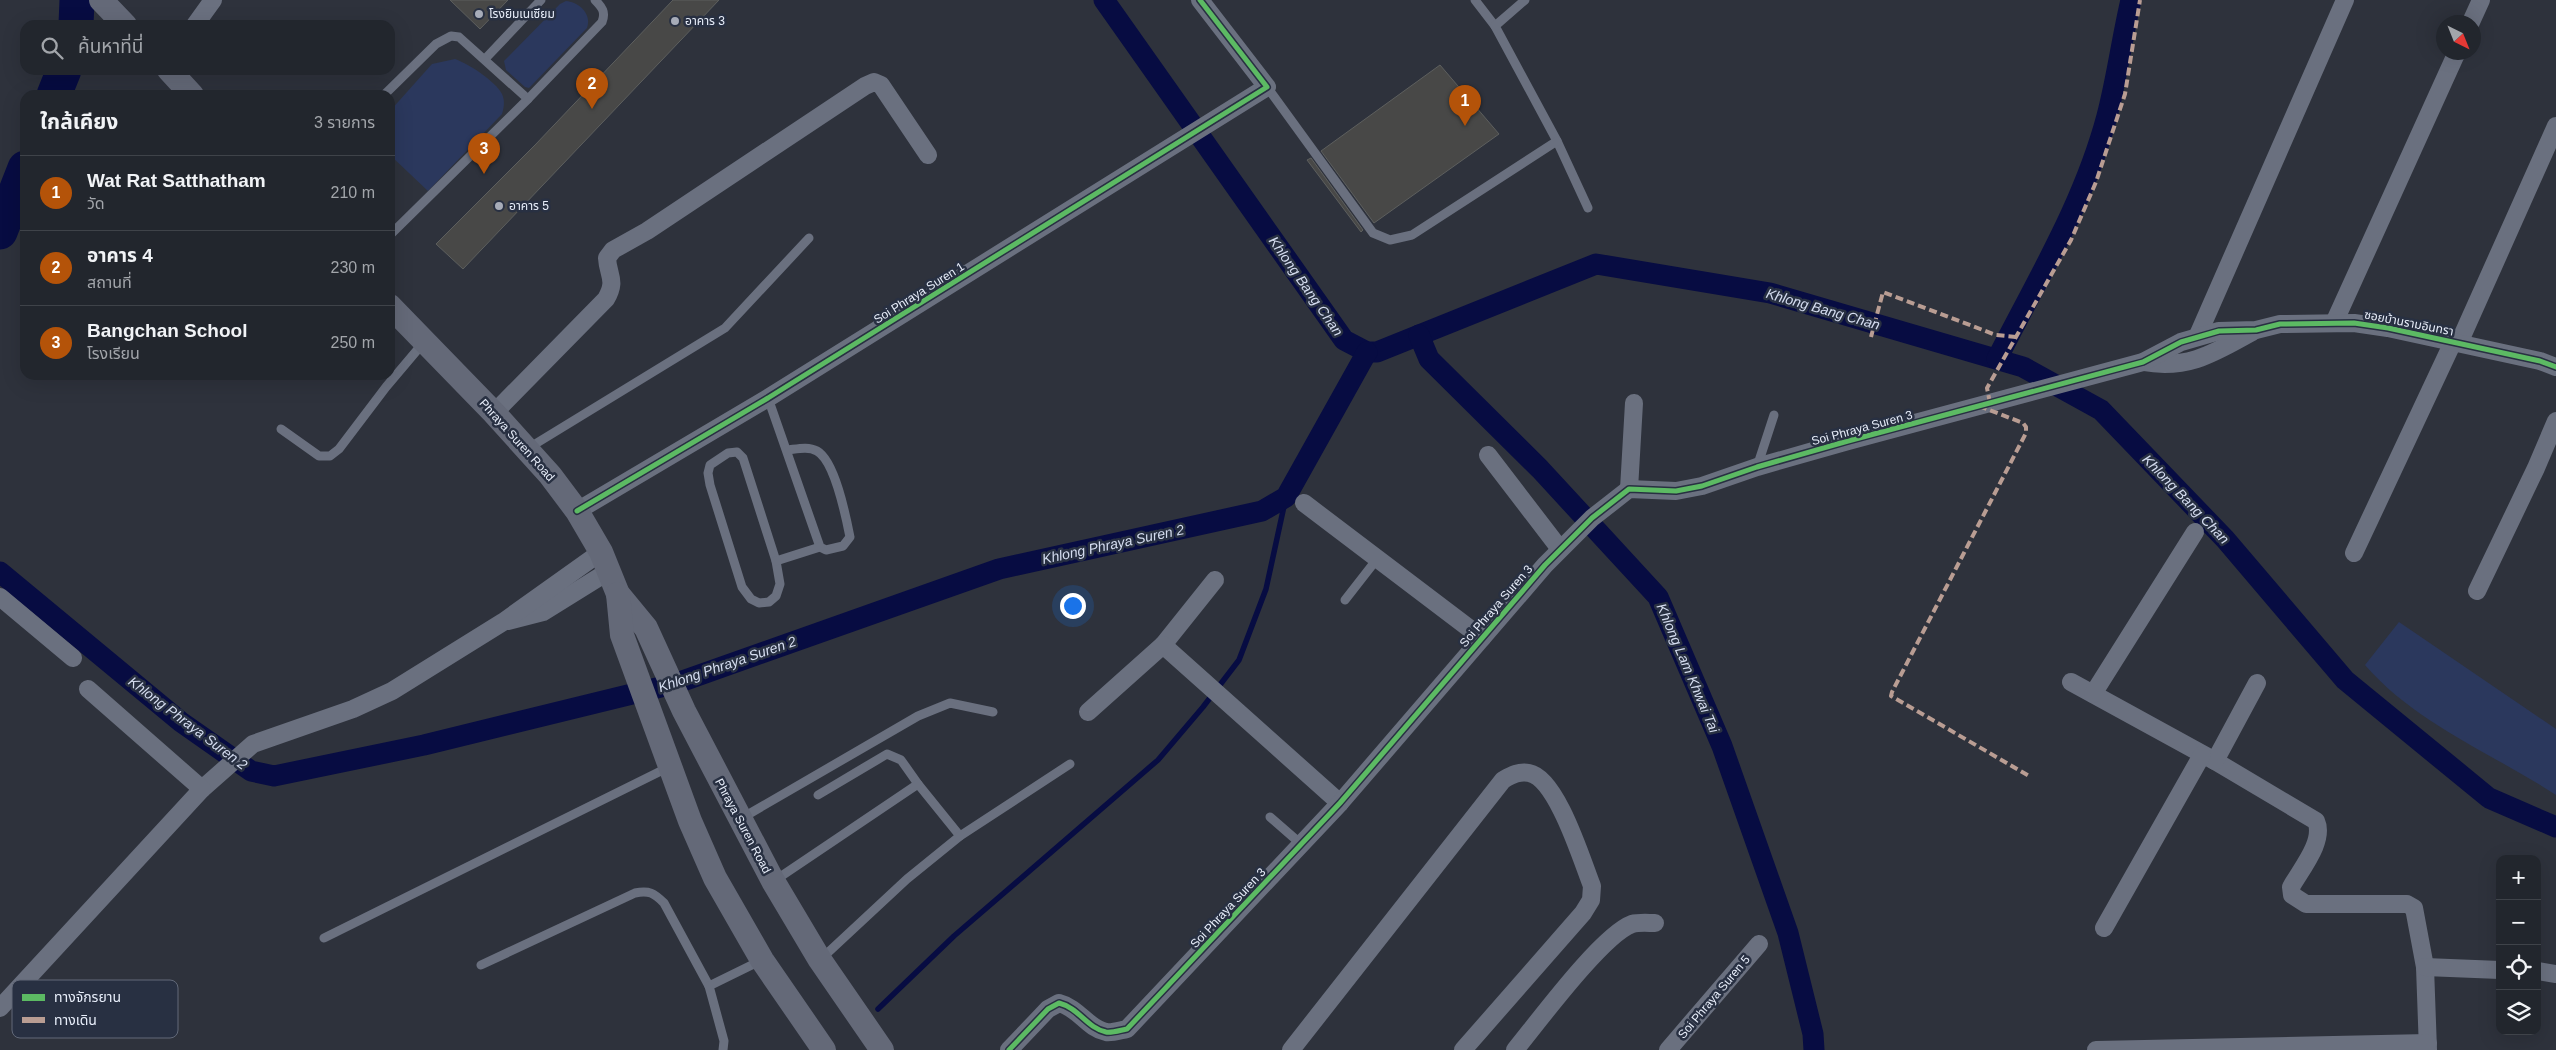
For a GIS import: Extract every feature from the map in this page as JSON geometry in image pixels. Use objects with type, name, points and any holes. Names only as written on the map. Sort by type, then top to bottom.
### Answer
[{"type":"street","points":[[101,0],[120,20]]},
{"type":"street","points":[[198,20],[212,0]]},
{"type":"street","points":[[1200,0],[1268,87]]},
{"type":"street","points":[[2198,335],[2345,0]]},
{"type":"street","points":[[2474,15],[2481,0]]},
{"type":"street","points":[[2334,323],[2453,60]]},
{"type":"street","points":[[174,75],[187,90]]},
{"type":"street","points":[[494,413],[606,299],[612,288],[607,258],[613,250],[647,231],[865,86],[874,82],[881,85],[928,156]]},
{"type":"street","name":"Soi Phraya Suren 1","points":[[577,511],[768,398],[1268,87]]},
{"type":"street","points":[[2354,553],[2456,342],[2556,126]]},
{"type":"street","name":"Phraya Suren Road","points":[[395,311],[494,413],[577,511],[605,562],[618,594],[622,635],[652,724],[690,821],[715,878],[762,960],[824,1050]]},
{"type":"street","name":"ซอยบ้านรามอินทรา","points":[[2143,362],[2198,335],[2219,331],[2256,330],[2280,324],[2354,323],[2456,342],[2540,361],[2556,367]]},
{"type":"street","name":"ซอยบ้านรามอินทรา","points":[[2143,362],[2165,366],[2190,362],[2217,351],[2256,330]]},
{"type":"street","name":"Soi Phraya Suren 3","points":[[1009,1050],[1048,1009],[1058,1003],[1070,1006],[1091,1025],[1107,1032],[1126,1029],[1340,803],[1564,545],[1624,492],[1676,491],[1702,486],[1757,467],[2143,362]]},
{"type":"street","points":[[1624,492],[1634,403]]},
{"type":"street","points":[[2476,591],[2536,468],[2556,422]]},
{"type":"street","points":[[1488,455],[1564,545]]},
{"type":"street","points":[[1304,503],[1482,638]]},
{"type":"street","points":[[2093,694],[2195,532]]},
{"type":"street","points":[[26,980],[202,789],[253,744],[353,709],[392,690],[503,622],[519,620],[543,612],[605,562]]},
{"type":"street","points":[[1088,712],[1163,645],[1215,580]]},
{"type":"street","name":"Phraya Suren Road","points":[[618,594],[646,628],[684,711],[739,820],[774,881],[820,960],[882,1050]]},
{"type":"street","points":[[0,597],[73,658]]},
{"type":"street","points":[[1163,645],[1340,803]]},
{"type":"street","points":[[2071,682],[2316,820],[2319,828],[2318,839],[2291,887],[2292,895],[2306,904],[2408,904],[2414,908],[2417,916],[2425,967],[2428,1046],[2096,1050]]},
{"type":"street","points":[[2104,928],[2208,758],[2257,683]]},
{"type":"street","points":[[88,689],[202,789]]},
{"type":"street","points":[[1292,1050],[1503,780],[1517,773],[1531,773],[1546,783],[1558,800],[1592,886],[1591,900],[1583,913],[1463,1050]]},
{"type":"street","points":[[1515,1050],[1601,947],[1620,931],[1634,924],[1655,923]]},
{"type":"street","name":"Soi Phraya Suren 5","points":[[1668,1050],[1759,944]]},
{"type":"street","points":[[2425,967],[2496,970]]},
{"type":"street","points":[[0,1008],[12,995]]},
{"type":"lane","points":[[485,59],[541,0]]},
{"type":"lane","points":[[395,230],[528,99],[602,22],[603,10],[595,0]]},
{"type":"lane","points":[[1475,0],[1495,26],[1557,141],[1588,208]]},
{"type":"lane","points":[[1495,26],[1525,0]]},
{"type":"lane","points":[[389,90],[444,38],[459,37],[528,99]]},
{"type":"lane","points":[[1268,87],[1373,233],[1390,240],[1412,235],[1557,141]]},
{"type":"lane","points":[[526,449],[725,328],[809,238]]},
{"type":"lane","points":[[395,376],[424,342]]},
{"type":"lane","points":[[281,429],[319,456],[330,456],[339,449],[391,380]]},
{"type":"lane","points":[[768,398],[820,547]]},
{"type":"lane","points":[[1757,467],[1774,415]]},
{"type":"lane","points":[[776,561],[820,547],[826,550],[843,546],[850,536],[833,474],[824,456],[817,450],[806,448],[787,450]]},
{"type":"lane","points":[[737,452],[743,458],[776,561],[780,584],[776,596],[769,602],[759,603],[751,599],[742,587],[710,485],[708,473],[710,465],[728,453],[737,452]]},
{"type":"lane","points":[[1346,600],[1378,559]]},
{"type":"lane","points":[[739,820],[918,716],[940,706],[950,703],[993,712]]},
{"type":"lane","points":[[818,795],[887,754],[900,760],[960,836]]},
{"type":"lane","points":[[820,960],[907,879],[960,836],[1070,764]]},
{"type":"lane","points":[[324,938],[670,767]]},
{"type":"lane","points":[[774,881],[918,784]]},
{"type":"lane","points":[[1270,817],[1302,844]]},
{"type":"lane","points":[[481,965],[635,893],[647,891],[655,894],[664,903],[709,986],[724,1041],[722,1050]]},
{"type":"lane","points":[[709,986],[762,960]]},
{"type":"shaded area","points":[[566,1],[580,6],[588,18],[587,28],[529,88],[525,87],[506,70],[504,61],[560,4]]},
{"type":"shaded area","points":[[455,59],[461,61],[494,84],[502,94],[504,102],[502,114],[428,191],[395,160],[395,105],[432,64]]},
{"type":"shaded area","points":[[2399,622],[2556,729],[2556,795],[2431,721],[2385,686],[2365,665]]},
{"type":"building","name":"โรงยิมเนเซียม","points":[[450,0],[508,0],[480,29]]},
{"type":"building","points":[[673,0],[719,0],[463,269],[436,244],[535,145]]},
{"type":"building","points":[[1440,65],[1499,134],[1374,223],[1321,151]]},
{"type":"building","points":[[1311,158],[1363,230],[1361,232],[1307,160]]},
{"type":"waterway","points":[[76,20],[77,0]]},
{"type":"waterway","name":"Khlong Bang Chan","points":[[1104,0],[1344,340],[1367,352],[1377,352],[1596,264],[1770,293],[2023,367],[2101,410],[2225,539],[2345,680],[2489,798],[2556,827]]},
{"type":"waterway","points":[[1997,359],[2073,210],[2086,180],[2107,116],[2131,0]]},
{"type":"waterway","points":[[56,90],[62,75]]},
{"type":"waterway","points":[[0,232],[20,181]]},
{"type":"waterway","name":"Khlong Lam Khwai Tai","points":[[1419,335],[1429,359],[1540,469],[1658,597],[1722,746],[1788,933],[1813,1034],[1814,1050]]},
{"type":"waterway","name":"Khlong Phraya Suren 2","points":[[0,572],[181,722],[251,771],[274,776],[424,745],[677,683],[999,569],[1262,511],[1286,497],[1367,352]]},
{"type":"waterway","points":[[878,1009],[954,936],[1158,760],[1203,707],[1239,660],[1266,589],[1286,497]]},
{"type":"marked path","points":[[1990,403],[1987,388],[2071,240],[2096,182],[2125,94],[2140,0]]},
{"type":"marked path","points":[[1871,337],[1883,292],[1996,335],[2016,337]]},
{"type":"marked path","points":[[1979,406],[2023,423],[2026,427],[2026,433],[1891,696],[2031,777]]},
{"type":"cycle path","points":[[577,511],[768,398],[1267,87],[1200,0]]},
{"type":"cycle path","points":[[1009,1050],[1048,1009],[1059,1003],[1072,1009],[1099,1030],[1114,1032],[1127,1029],[1340,803],[1545,565],[1592,518],[1629,489],[1676,491],[1702,486],[1757,467],[1848,441],[2143,362],[2181,342],[2219,331],[2256,330],[2280,324],[2354,323],[2388,328],[2540,361],[2556,367]]},
{"type":"place","name":"โรงยิมเนเซียม","points":[[479,14]]},
{"type":"place","name":"อาคาร 3","points":[[675,21]]},
{"type":"place","name":"อาคาร 4","points":[[592,109]]},
{"type":"place","name":"Wat Rat Satthatham","points":[[1465,126]]},
{"type":"place","name":"Bangchan School","points":[[484,174]]},
{"type":"place","name":"อาคาร 5","points":[[499,206]]}]
